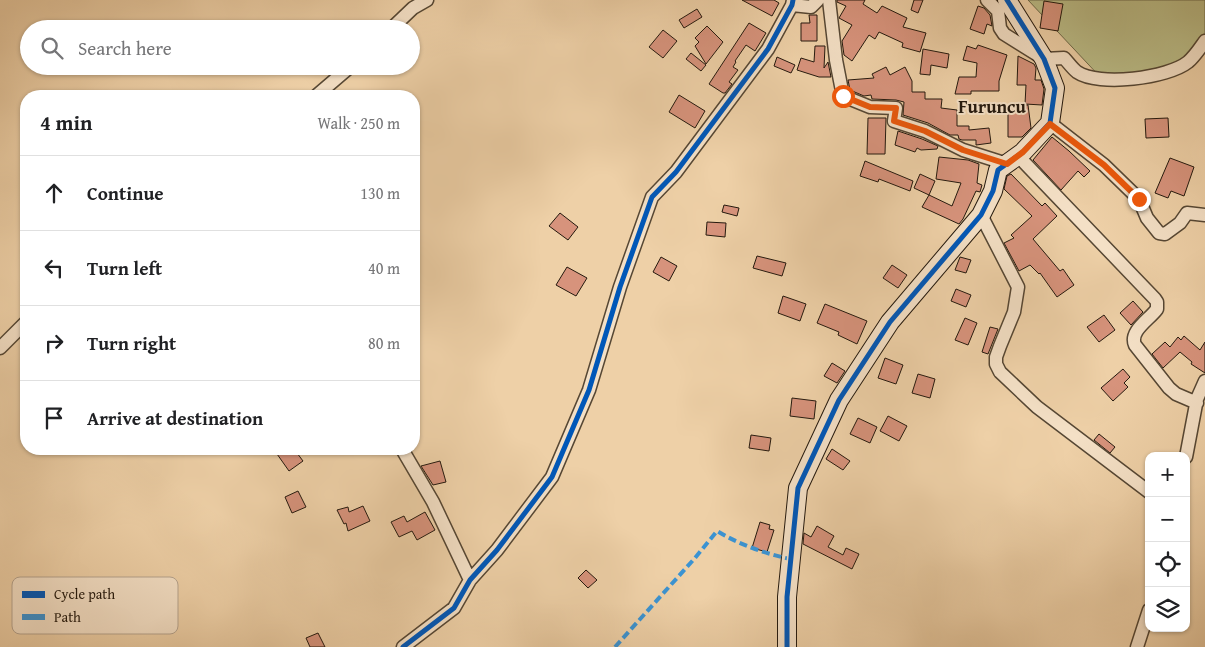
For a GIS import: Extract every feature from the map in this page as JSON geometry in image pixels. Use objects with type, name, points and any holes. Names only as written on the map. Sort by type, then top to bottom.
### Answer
[{"type":"street","points":[[400,20],[413,8],[427,0]]},
{"type":"street","points":[[403,647],[454,608],[470,580],[496,550],[552,477],[589,390],[620,286],[652,197],[676,172],[768,49],[793,3],[811,7],[818,0]]},
{"type":"street","points":[[829,0],[836,60],[843,96],[870,107],[896,108],[894,121],[925,131],[963,150],[1013,160],[1155,299],[1157,309],[1134,333],[1133,340],[1135,345],[1169,388],[1176,394],[1197,403]]},
{"type":"street","points":[[987,0],[998,10],[1000,28],[1004,34],[1044,59],[1064,58],[1078,72],[1103,80],[1125,80],[1170,71],[1201,57],[1205,40]]},
{"type":"street","points":[[787,647],[787,597],[798,488],[839,400],[890,322],[981,215],[993,191],[998,170],[1013,160],[1050,124],[1055,88],[1044,59],[1007,0]]},
{"type":"street","points":[[323,90],[340,75]]},
{"type":"street","points":[[1050,124],[1104,165],[1139,199],[1147,218],[1159,232],[1165,234],[1180,223],[1187,213],[1205,215]]},
{"type":"street","points":[[981,215],[1018,287],[1014,312],[996,357],[996,364],[1000,372],[1037,407],[1145,489]]},
{"type":"street","points":[[0,348],[20,328]]},
{"type":"street","points":[[1187,452],[1197,403],[1205,381]]},
{"type":"street","points":[[406,455],[433,502],[470,580]]},
{"type":"street","points":[[1138,647],[1145,623]]},
{"type":"green space","points":[[1028,0],[1205,0],[1205,43],[1189,61],[1103,80]]},
{"type":"building","points":[[742,0],[774,0],[779,3],[772,16]]},
{"type":"building","points":[[837,0],[865,0],[863,4],[877,13],[882,6],[907,18],[903,27],[926,33],[920,52],[902,47],[903,43],[879,32],[875,39],[869,35],[852,61],[844,55],[842,41],[852,25],[839,18],[846,6],[837,2]]},
{"type":"building","points":[[914,0],[923,0],[918,13],[911,10]]},
{"type":"building","points":[[1044,1],[1063,4],[1058,31],[1040,28]]},
{"type":"building","points":[[978,6],[984,8],[990,15],[992,26],[987,24],[984,34],[970,29]]},
{"type":"building","points":[[697,9],[702,17],[684,28],[679,20]]},
{"type":"building","points":[[809,15],[817,15],[817,41],[801,41],[801,23],[810,23]]},
{"type":"building","points":[[749,23],[766,33],[755,51],[746,45],[735,61],[733,67],[738,70],[729,82],[732,84],[723,93],[709,84]]},
{"type":"building","points":[[707,26],[723,42],[706,64],[695,46],[699,42],[695,38]]},
{"type":"building","points":[[663,30],[677,41],[663,58],[649,47]]},
{"type":"building","points":[[978,45],[1007,55],[999,81],[999,91],[971,91],[971,94],[955,94],[959,77],[976,77],[977,63],[963,60],[967,46],[976,49]]},
{"type":"building","points":[[815,46],[825,46],[824,68],[828,62],[831,77],[819,77],[797,70],[801,58],[814,62]]},
{"type":"building","points":[[923,49],[949,54],[947,68],[931,65],[930,75],[920,74]]},
{"type":"building","points":[[691,53],[706,65],[701,71],[686,59]]},
{"type":"building","points":[[1018,56],[1034,64],[1036,68],[1035,80],[1041,80],[1044,89],[1042,105],[1025,104],[1026,85],[1017,85]]},
{"type":"building","points":[[777,57],[795,65],[791,73],[774,66]]},
{"type":"building","points":[[886,67],[890,75],[905,67],[912,81],[912,92],[925,92],[925,99],[942,99],[941,108],[957,110],[957,126],[969,126],[969,130],[989,128],[991,143],[976,145],[976,140],[959,139],[958,135],[950,135],[928,123],[903,115],[904,102],[872,99],[871,95],[864,96],[850,90],[848,80],[874,78],[872,74]]},
{"type":"building","points":[[679,95],[705,111],[695,128],[669,112]]},
{"type":"building","points":[[1008,105],[1028,105],[1031,128],[1022,137],[1008,137]]},
{"type":"building","points":[[868,118],[886,118],[885,154],[867,154]]},
{"type":"building","points":[[1168,118],[1169,137],[1146,138],[1145,119]]},
{"type":"building","points":[[898,131],[938,146],[937,149],[921,150],[917,148],[915,152],[895,145]]},
{"type":"building","points":[[1052,137],[1090,171],[1084,177],[1078,171],[1061,190],[1033,160]]},
{"type":"building","points":[[939,157],[968,160],[979,164],[977,183],[982,185],[980,192],[976,191],[959,224],[922,207],[929,195],[952,206],[961,183],[936,179]]},
{"type":"building","points":[[1170,158],[1194,167],[1184,196],[1171,191],[1168,198],[1155,193]]},
{"type":"building","points":[[865,161],[913,181],[910,191],[879,179],[878,182],[860,176]]},
{"type":"building","points":[[920,174],[935,181],[929,195],[914,188]]},
{"type":"building","points":[[1011,174],[1042,206],[1045,203],[1057,216],[1033,239],[1060,271],[1063,269],[1074,285],[1057,297],[1040,273],[1030,265],[1019,271],[1004,243],[1014,238],[1011,235],[1032,216],[1004,189],[1007,176]]},
{"type":"building","points":[[724,205],[739,208],[737,216],[722,212]]},
{"type":"building","points":[[560,213],[578,227],[568,240],[549,226]]},
{"type":"building","points":[[707,222],[726,223],[725,237],[706,235]]},
{"type":"building","points":[[757,256],[786,263],[782,276],[753,268]]},
{"type":"building","points":[[661,257],[677,266],[669,281],[653,272]]},
{"type":"building","points":[[960,257],[971,260],[966,273],[955,270]]},
{"type":"building","points":[[892,265],[907,275],[898,288],[883,278]]},
{"type":"building","points":[[567,267],[587,278],[576,296],[556,285]]},
{"type":"building","points":[[956,289],[971,295],[966,307],[951,301]]},
{"type":"building","points":[[783,296],[806,304],[800,321],[778,313]]},
{"type":"building","points":[[1133,301],[1143,312],[1131,325],[1120,313]]},
{"type":"building","points":[[825,304],[867,321],[857,344],[838,335],[839,332],[817,323]]},
{"type":"building","points":[[1104,315],[1115,330],[1099,342],[1087,327]]},
{"type":"building","points":[[965,318],[977,323],[968,345],[955,340]]},
{"type":"building","points":[[990,327],[998,329],[988,354],[982,352]]},
{"type":"building","points":[[1184,336],[1200,350],[1205,342],[1205,373],[1191,364],[1192,362],[1180,352],[1163,368],[1152,354],[1165,342],[1170,347],[1178,337],[1181,340]]},
{"type":"building","points":[[885,358],[903,365],[896,384],[878,378]]},
{"type":"building","points":[[832,363],[845,371],[837,383],[824,376]]},
{"type":"building","points":[[1123,369],[1130,377],[1124,383],[1128,387],[1113,401],[1101,388]]},
{"type":"building","points":[[918,374],[935,379],[930,398],[912,393]]},
{"type":"building","points":[[792,398],[816,401],[814,419],[790,416]]},
{"type":"building","points":[[888,416],[907,426],[899,441],[880,431]]},
{"type":"building","points":[[858,418],[877,427],[870,443],[850,434]]},
{"type":"building","points":[[1099,434],[1115,447],[1110,453],[1094,440]]},
{"type":"building","points":[[751,435],[771,438],[769,451],[749,448]]},
{"type":"building","points":[[832,449],[850,461],[843,470],[826,459]]},
{"type":"building","points":[[278,455],[298,455],[303,461],[289,471]]},
{"type":"building","points":[[440,461],[446,482],[433,485],[421,466]]},
{"type":"building","points":[[298,491],[306,507],[292,513],[285,497]]},
{"type":"building","points":[[363,506],[370,521],[348,531],[346,523],[344,524],[337,510],[348,507],[349,512]]},
{"type":"building","points":[[425,512],[435,530],[417,540],[412,531],[399,537],[391,522],[404,516],[407,522]]},
{"type":"building","points":[[760,522],[770,525],[769,529],[774,530],[767,552],[752,548]]},
{"type":"building","points":[[817,526],[834,536],[828,547],[843,555],[846,548],[859,554],[852,569],[803,544],[804,533],[811,537]]},
{"type":"building","points":[[586,570],[597,580],[588,588],[578,578]]},
{"type":"building","points":[[318,633],[325,647],[310,647],[306,638]]},
{"type":"marked path","points":[[615,647],[717,531],[752,548],[790,559]]},
{"type":"cycle path","points":[[403,647],[454,608],[470,580],[497,550],[552,477],[589,390],[620,287],[652,197],[676,172],[768,49],[793,0]]},
{"type":"cycle path","points":[[787,647],[787,597],[798,488],[839,400],[890,322],[981,215],[993,191],[998,170],[1023,152],[1050,123],[1055,88],[1044,59],[1007,0]]},
{"type":"district","name":"Furuncu","points":[[992,106]]},
{"type":"route","points":[[843,96],[870,107],[896,108],[894,121],[925,131],[963,150],[1007,164],[1023,152],[1050,124],[1104,165],[1139,199]]}]
